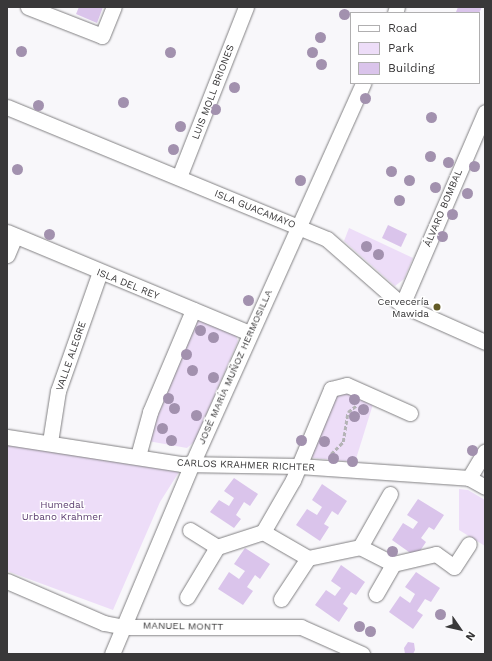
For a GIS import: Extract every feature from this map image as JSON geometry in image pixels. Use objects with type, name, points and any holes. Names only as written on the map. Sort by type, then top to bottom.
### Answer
[{"type":"street","points":[[28,7],[102,36],[114,7]]},
{"type":"street","name":"LUIS MOLL BRIONES","points":[[179,177],[246,7]]},
{"type":"street","name":"JOSÉ MARÍA MUÑOZ HERMOSILLA","points":[[112,654],[192,464],[363,84]]},
{"type":"street","name":"ISLA GUACAMAYO","points":[[7,107],[299,226],[327,239],[402,304],[485,342]]},
{"type":"street","name":"ÁLVARO BOMBAL","points":[[402,304],[485,112]]},
{"type":"street","points":[[7,255],[11,234]]},
{"type":"street","name":"ISLA DEL REY","points":[[11,234],[250,333]]},
{"type":"street","name":"VALLE ALEGRE","points":[[50,442],[58,391],[100,272]]},
{"type":"street","points":[[138,456],[150,412],[193,310]]},
{"type":"street","points":[[187,597],[217,547],[264,532],[299,466],[331,389],[347,385],[410,413]]},
{"type":"street","name":"CARLOS KRAHMER RICHTER","points":[[7,437],[50,442],[192,464],[299,466],[470,478],[485,487]]},
{"type":"street","points":[[470,478],[485,451]]},
{"type":"street","points":[[360,547],[390,494]]},
{"type":"street","points":[[190,530],[217,547]]},
{"type":"street","points":[[264,532],[308,558],[360,547],[394,564],[436,554],[454,567],[469,544]]},
{"type":"street","points":[[281,599],[308,558]]},
{"type":"street","points":[[376,594],[394,564]]},
{"type":"street","name":"MANUEL MONTT","points":[[7,581],[104,623],[124,627],[301,627],[345,650],[362,654]]},
{"type":"path","points":[[325,457],[339,448],[345,432],[348,412],[366,394]]},
{"type":"green space","points":[[349,228],[413,258],[404,279],[395,286],[344,241]]},
{"type":"green space","points":[[196,319],[235,333],[238,341],[195,441],[187,448],[148,441]]},
{"type":"green space","points":[[350,391],[374,401],[355,462],[313,458],[309,451],[333,394]]},
{"type":"green space","name":"Humedal Urbano Krahmer","points":[[7,444],[179,472],[160,502],[113,610],[7,571]]},
{"type":"green space","points":[[459,489],[468,490],[485,500],[485,546],[459,530]]},
{"type":"building","points":[[79,7],[103,7],[97,23],[76,14]]},
{"type":"building","points":[[458,7],[482,7],[480,12],[456,12]]},
{"type":"building","points":[[388,225],[407,234],[401,247],[382,238]]},
{"type":"building","points":[[234,478],[258,494],[250,506],[244,502],[236,515],[241,519],[234,528],[210,512],[219,500],[229,506],[234,498],[224,491]]},
{"type":"building","points":[[322,484],[347,501],[338,515],[332,511],[324,524],[329,527],[320,541],[296,525],[307,509],[317,515],[322,507],[312,500]]},
{"type":"building","points":[[418,499],[444,515],[434,530],[429,527],[421,538],[426,542],[416,557],[392,540],[403,523],[413,529],[418,522],[407,515]]},
{"type":"building","points":[[245,548],[270,564],[260,579],[255,575],[247,587],[253,591],[243,605],[218,589],[229,572],[239,579],[245,571],[234,564]]},
{"type":"building","points":[[341,565],[365,582],[356,595],[351,592],[343,604],[348,608],[339,622],[315,605],[326,590],[335,596],[341,588],[331,581]]},
{"type":"building","points":[[416,572],[440,588],[431,602],[425,599],[417,611],[423,615],[413,629],[389,612],[400,596],[410,603],[415,594],[405,587]]},
{"type":"building","points":[[408,642],[414,643],[415,650],[413,654],[405,654],[404,648]]},
{"type":"place","name":"Cervecería Mawida","points":[[437,307]]}]
